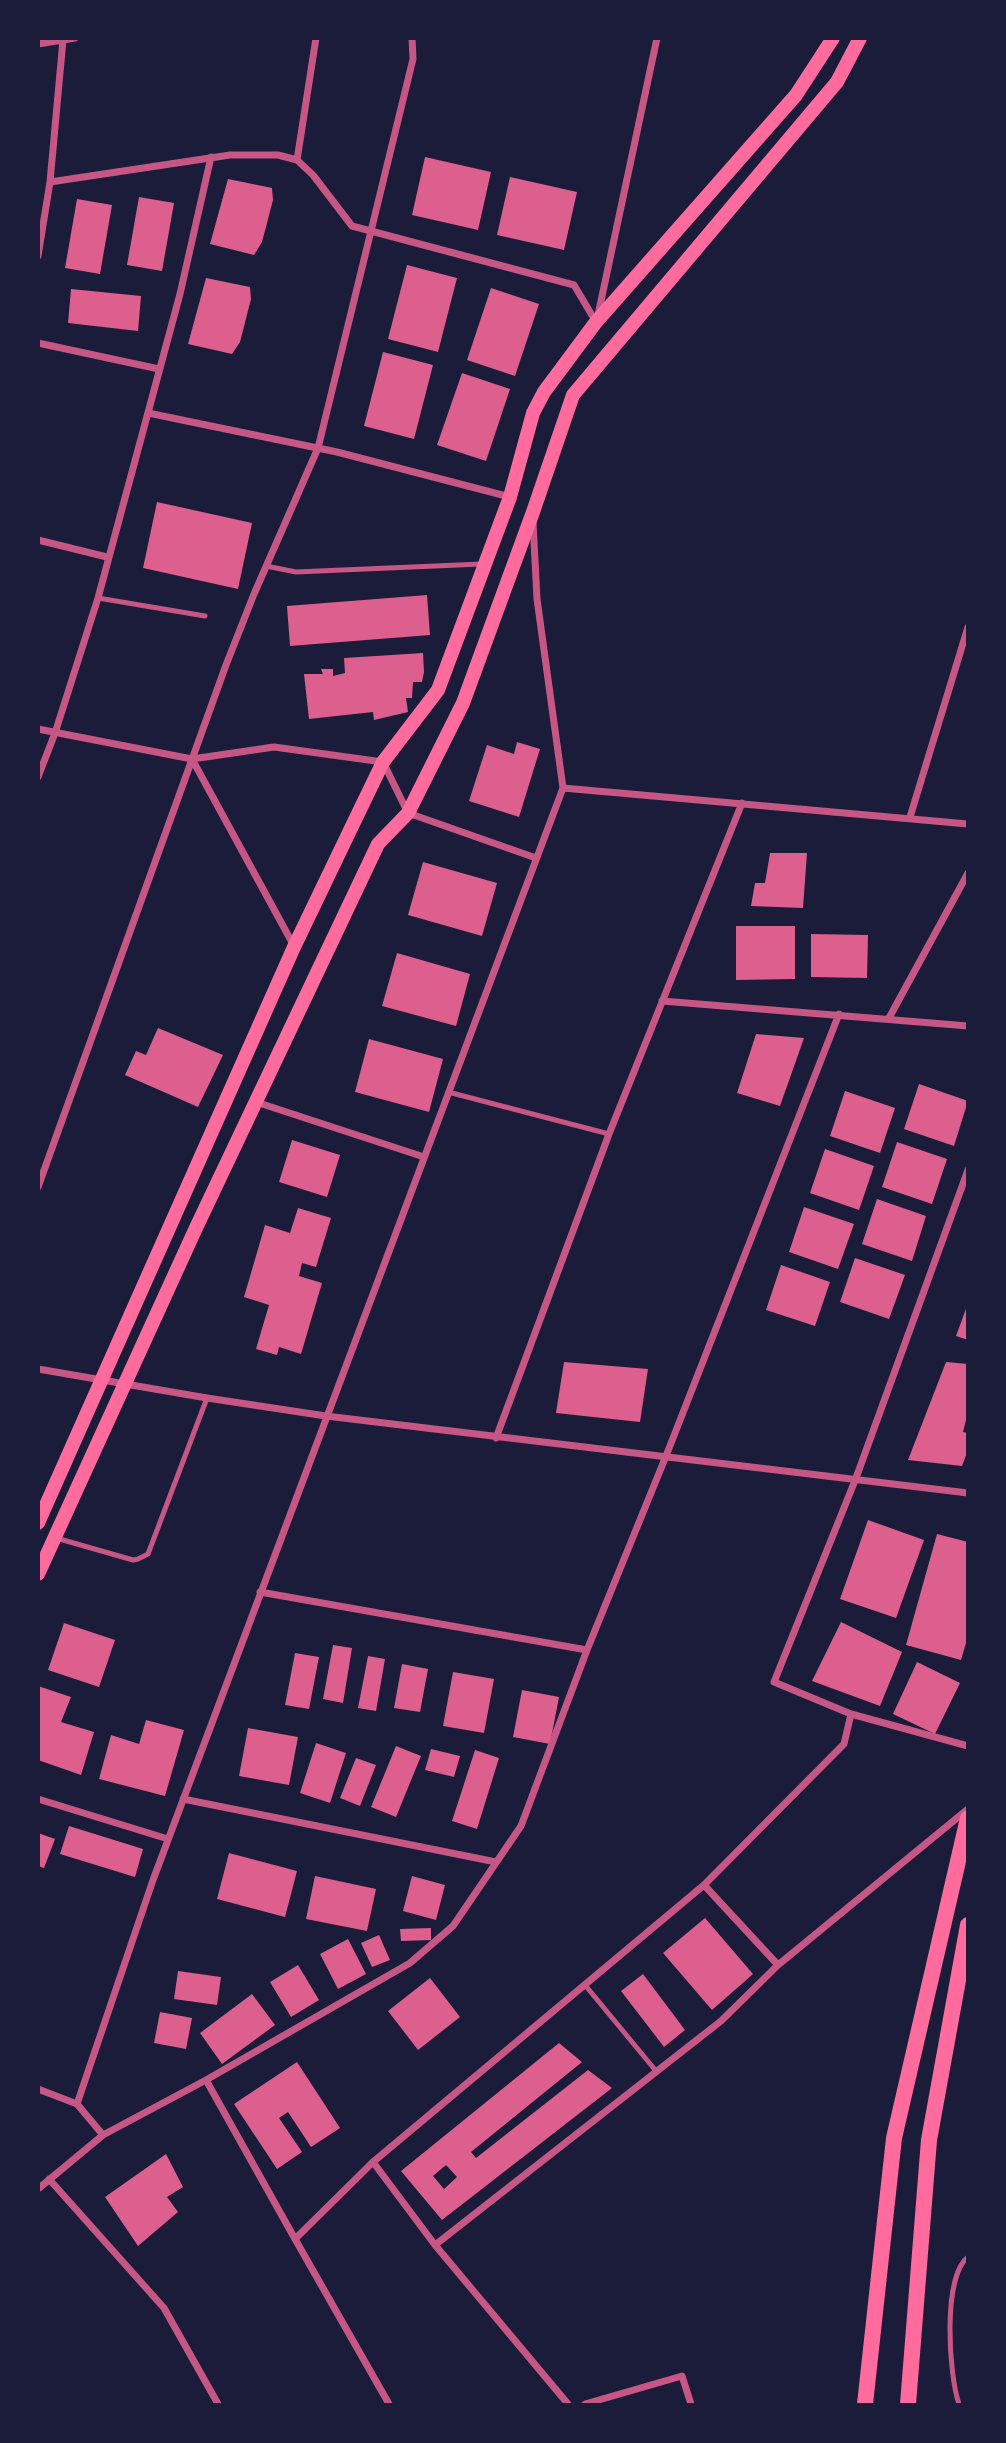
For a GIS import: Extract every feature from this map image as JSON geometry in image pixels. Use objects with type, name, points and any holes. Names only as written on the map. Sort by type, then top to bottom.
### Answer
[{"type":"main road","points":[[38,1523],[294,947],[383,762],[438,690],[510,497],[533,413],[550,384],[596,322],[796,95],[833,38]]},
{"type":"main road","points":[[38,1574],[378,844],[408,813],[463,703],[573,396],[837,82],[860,38]]},
{"type":"main road","points":[[865,2404],[894,2138],[968,1818]]},
{"type":"main road","points":[[908,2404],[929,2140],[968,1925]]},
{"type":"street","points":[[38,44],[75,38]]},
{"type":"street","points":[[297,160],[316,38]]},
{"type":"street","points":[[39,1185],[231,653],[318,448],[413,59],[412,38]]},
{"type":"street","points":[[596,322],[657,38]]},
{"type":"street","points":[[38,256],[50,182],[63,40]]},
{"type":"street","points":[[50,182],[211,157],[278,155],[297,160],[313,175],[352,226],[574,285],[596,322]]},
{"type":"street","points":[[38,777],[55,733],[98,598],[180,294],[211,157]]},
{"type":"street","points":[[38,342],[159,369]]},
{"type":"street","points":[[148,413],[318,448],[510,497]]},
{"type":"street","points":[[77,2104],[168,1839],[563,788],[537,599],[533,512]]},
{"type":"street","points":[[38,540],[107,557]]},
{"type":"street","points":[[910,817],[968,627]]},
{"type":"street","points":[[38,729],[192,760],[274,747],[383,762],[408,813],[536,858]]},
{"type":"street","points":[[192,760],[294,947]]},
{"type":"street","points":[[563,788],[968,824]]},
{"type":"street","points":[[496,1438],[609,1134],[742,803]]},
{"type":"street","points":[[889,1018],[968,873]]},
{"type":"street","points":[[662,1001],[968,1026]]},
{"type":"street","points":[[38,2189],[103,2135],[206,2080],[410,1963],[453,1926],[521,1826],[587,1650],[839,1014]]},
{"type":"street","points":[[256,1102],[424,1157]]},
{"type":"street","points":[[968,1170],[856,1478],[774,1682],[851,1714],[968,1746]]},
{"type":"street","points":[[38,1368],[326,1416],[968,1493]]},
{"type":"street","points":[[260,1592],[587,1650]]},
{"type":"street","points":[[295,2239],[373,2162],[704,1885],[844,1744],[851,1714]]},
{"type":"street","points":[[38,1799],[168,1839]]},
{"type":"street","points":[[183,1799],[496,1862]]},
{"type":"street","points":[[435,2245],[721,2021],[778,1965],[968,1809]]},
{"type":"street","points":[[704,1885],[778,1965]]},
{"type":"street","points":[[206,2080],[389,2404]]},
{"type":"street","points":[[38,2089],[77,2104],[103,2135]]},
{"type":"street","points":[[373,2162],[435,2245],[568,2404]]},
{"type":"street","points":[[50,2179],[164,2308],[218,2404]]},
{"type":"street","points":[[585,2404],[682,2376],[691,2404]]},
{"type":"lane","points":[[266,566],[296,572],[485,564]]},
{"type":"lane","points":[[98,598],[205,616]]},
{"type":"lane","points":[[448,1092],[609,1134]]},
{"type":"lane","points":[[55,1538],[133,1560],[148,1554],[207,1398]]},
{"type":"lane","points":[[585,1985],[656,2071]]},
{"type":"lane","points":[[959,2404],[954,2388],[950,2338],[952,2298],[962,2262],[968,2257]]},
{"type":"building","points":[[425,157],[491,172],[478,230],[412,215]]},
{"type":"building","points":[[510,177],[577,192],[564,250],[497,235]]},
{"type":"building","points":[[228,179],[272,188],[273,200],[262,242],[254,255],[210,244]]},
{"type":"building","points":[[139,197],[174,203],[162,271],[127,265]]},
{"type":"building","points":[[77,199],[112,205],[100,274],[65,268]]},
{"type":"building","points":[[407,265],[457,278],[438,352],[388,339]]},
{"type":"building","points":[[206,278],[250,287],[251,299],[240,342],[232,354],[188,344]]},
{"type":"building","points":[[491,288],[539,304],[515,376],[467,360]]},
{"type":"building","points":[[71,289],[141,296],[138,331],[68,323]]},
{"type":"building","points":[[383,352],[433,365],[414,439],[364,426]]},
{"type":"building","points":[[462,373],[510,389],[486,461],[437,445]]},
{"type":"building","points":[[157,502],[252,523],[238,589],[143,568]]},
{"type":"building","points":[[427,595],[430,635],[290,646],[287,606]]},
{"type":"building","points":[[423,653],[422,682],[413,682],[412,698],[406,698],[408,712],[374,720],[373,712],[309,719],[304,674],[323,674],[321,669],[333,669],[333,676],[345,673],[344,658]]},
{"type":"building","points":[[517,742],[540,749],[519,817],[469,801],[487,745],[514,754]]},
{"type":"building","points":[[770,853],[807,853],[803,908],[751,906],[755,883],[765,883]]},
{"type":"building","points":[[423,862],[497,883],[482,936],[408,915]]},
{"type":"building","points":[[736,926],[795,926],[795,979],[736,980]]},
{"type":"building","points":[[811,934],[868,935],[867,978],[811,977]]},
{"type":"building","points":[[397,953],[470,974],[456,1026],[382,1006]]},
{"type":"building","points":[[158,1028],[223,1055],[198,1107],[125,1075],[136,1051],[146,1055]]},
{"type":"building","points":[[756,1034],[804,1038],[780,1106],[737,1093]]},
{"type":"building","points":[[369,1039],[443,1059],[429,1112],[355,1092]]},
{"type":"building","points":[[919,1084],[968,1101],[954,1146],[904,1129]]},
{"type":"building","points":[[845,1091],[895,1108],[880,1153],[830,1136]]},
{"type":"building","points":[[292,1140],[340,1155],[327,1197],[279,1182]]},
{"type":"building","points":[[897,1142],[947,1159],[932,1204],[882,1187]]},
{"type":"building","points":[[825,1149],[874,1166],[859,1210],[810,1193]]},
{"type":"building","points":[[877,1199],[926,1216],[912,1261],[862,1244]]},
{"type":"building","points":[[804,1207],[854,1224],[838,1269],[789,1252]]},
{"type":"building","points":[[298,1208],[331,1218],[316,1267],[302,1263],[299,1276],[322,1283],[301,1354],[279,1347],[277,1355],[256,1349],[269,1305],[244,1297],[265,1225],[290,1233]]},
{"type":"building","points":[[855,1258],[905,1275],[889,1319],[840,1302]]},
{"type":"building","points":[[781,1265],[830,1282],[815,1326],[766,1310]]},
{"type":"building","points":[[968,1306],[968,1340],[956,1336]]},
{"type":"building","points":[[564,1362],[648,1369],[640,1422],[556,1413]]},
{"type":"building","points":[[946,1362],[968,1364],[968,1412],[963,1432],[968,1433],[968,1450],[962,1466],[908,1460]]},
{"type":"building","points":[[868,1520],[924,1540],[896,1618],[840,1599]]},
{"type":"building","points":[[937,1534],[968,1542],[968,1636],[961,1660],[906,1645]]},
{"type":"building","points":[[841,1622],[902,1652],[880,1706],[812,1681]]},
{"type":"building","points":[[64,1623],[115,1640],[99,1687],[48,1670]]},
{"type":"building","points":[[333,1645],[352,1648],[343,1703],[323,1699]]},
{"type":"building","points":[[295,1653],[319,1657],[309,1709],[285,1705]]},
{"type":"building","points":[[368,1656],[385,1659],[376,1711],[358,1708]]},
{"type":"building","points":[[917,1662],[960,1683],[935,1734],[893,1714]]},
{"type":"building","points":[[402,1664],[428,1669],[420,1712],[394,1708]]},
{"type":"building","points":[[453,1672],[494,1679],[484,1733],[443,1726]]},
{"type":"building","points":[[38,1686],[71,1697],[61,1722],[94,1732],[81,1775],[38,1760]]},
{"type":"building","points":[[522,1690],[559,1697],[550,1744],[513,1737]]},
{"type":"building","points":[[146,1720],[184,1730],[165,1796],[99,1779],[111,1735],[139,1744]]},
{"type":"building","points":[[248,1728],[298,1737],[289,1785],[239,1776]]},
{"type":"building","points":[[316,1743],[346,1753],[330,1803],[300,1793]]},
{"type":"building","points":[[396,1746],[421,1756],[396,1817],[371,1807]]},
{"type":"building","points":[[431,1749],[460,1756],[454,1777],[425,1770]]},
{"type":"building","points":[[475,1750],[499,1758],[477,1829],[452,1821]]},
{"type":"building","points":[[356,1758],[376,1765],[360,1806],[340,1798]]},
{"type":"building","points":[[69,1826],[143,1849],[135,1877],[60,1854]]},
{"type":"building","points":[[38,1833],[55,1839],[44,1868],[38,1866]]},
{"type":"building","points":[[229,1853],[297,1871],[285,1917],[217,1899]]},
{"type":"building","points":[[315,1876],[376,1889],[367,1931],[306,1919]]},
{"type":"building","points":[[412,1876],[445,1885],[436,1920],[403,1911]]},
{"type":"building","points":[[705,1918],[753,1974],[712,2010],[663,1953]]},
{"type":"building","points":[[431,1928],[431,1940],[401,1941],[400,1929]]},
{"type":"building","points":[[379,1935],[390,1960],[372,1967],[361,1943]]},
{"type":"building","points":[[348,1939],[366,1974],[338,1989],[320,1954]]},
{"type":"building","points":[[298,1965],[319,2000],[291,2017],[270,1982]]},
{"type":"building","points":[[178,1971],[221,1977],[217,2005],[174,1999]]},
{"type":"building","points":[[643,1974],[685,2030],[664,2047],[621,1991]]},
{"type":"building","points":[[430,1978],[460,2017],[418,2050],[388,2011]]},
{"type":"building","points":[[252,1994],[275,2025],[222,2064],[200,2033]]},
{"type":"building","points":[[160,2012],[192,2018],[186,2049],[154,2043]]},
{"type":"building","points":[[559,2043],[582,2062],[471,2152],[476,2158],[588,2070],[612,2088],[442,2220],[401,2171]],"holes":[[[446,2165],[457,2177],[444,2189],[433,2176]]]},
{"type":"building","points":[[297,2062],[340,2128],[311,2147],[288,2112],[279,2118],[302,2152],[277,2169],[234,2104]]},
{"type":"building","points":[[166,2154],[183,2187],[167,2197],[178,2212],[138,2246],[105,2197]]}]
